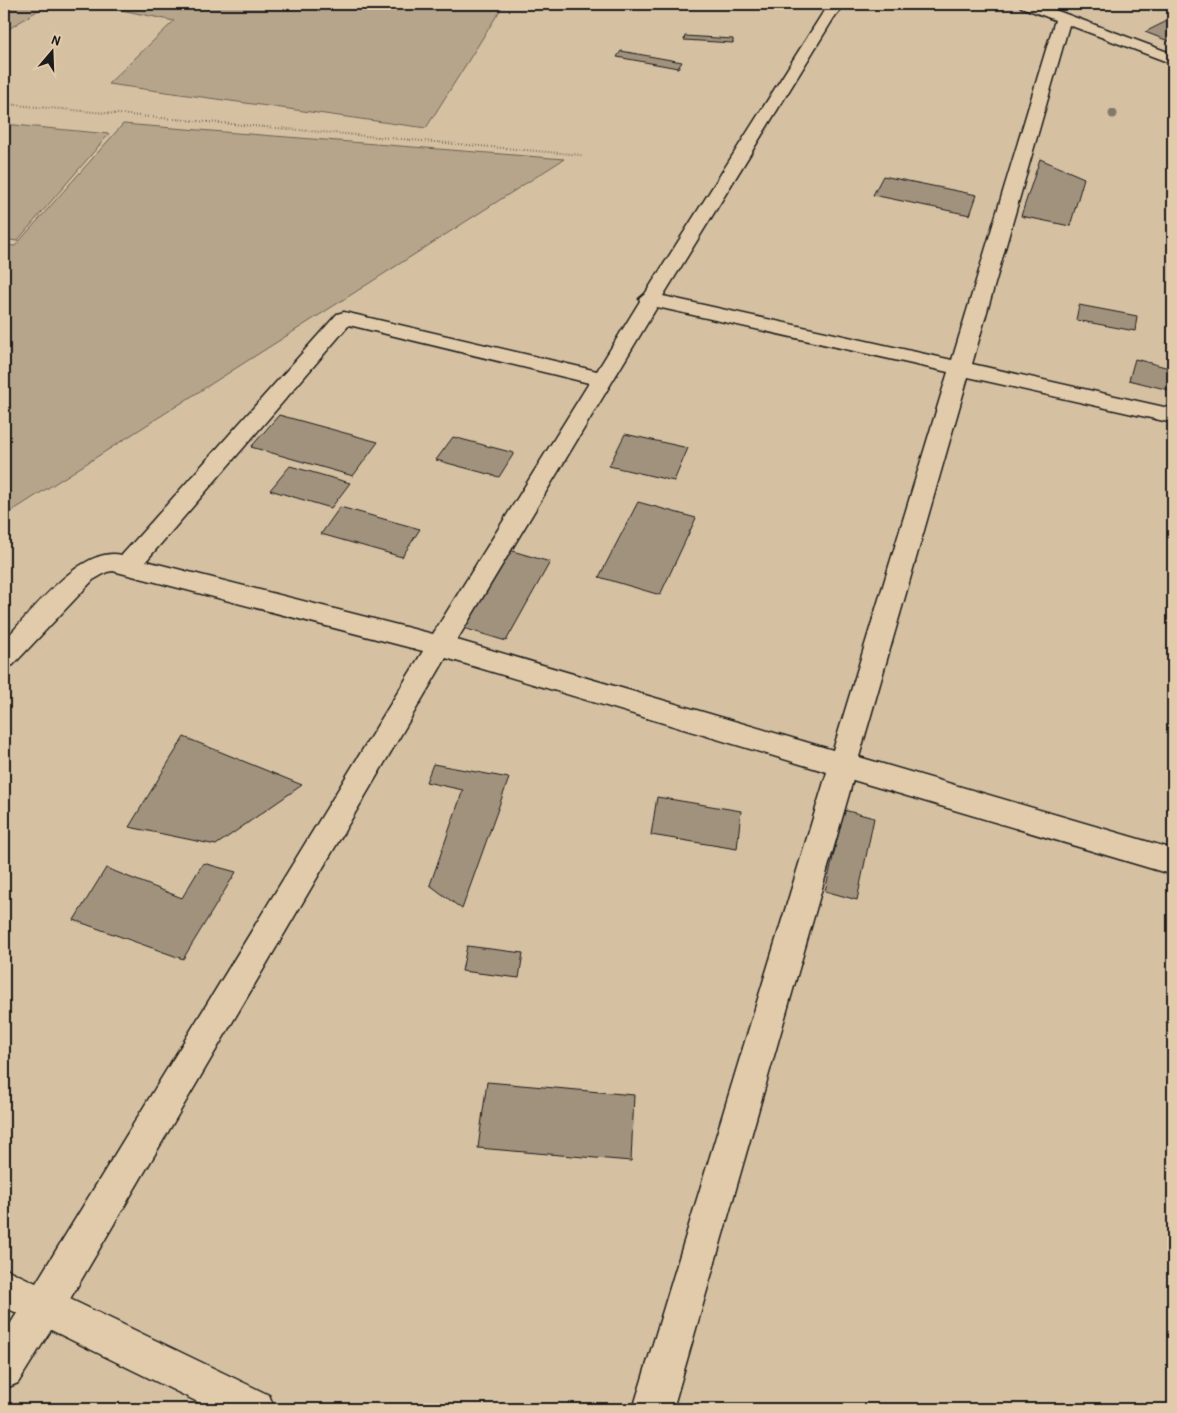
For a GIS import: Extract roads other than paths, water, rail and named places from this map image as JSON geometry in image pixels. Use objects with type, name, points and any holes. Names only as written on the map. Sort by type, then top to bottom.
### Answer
[{"type":"street","points":[[4,1369],[44,1306],[438,645],[649,299],[823,22],[838,4]]},
{"type":"street","points":[[1026,4],[1173,59]]},
{"type":"street","points":[[653,1409],[1063,19]]},
{"type":"street","points":[[649,299],[1173,416]]},
{"type":"street","points":[[127,566],[344,318],[601,379]]},
{"type":"street","points":[[4,658],[84,573],[102,563],[113,562],[438,645],[1173,862]]},
{"type":"street","points":[[4,1287],[255,1409]]}]
